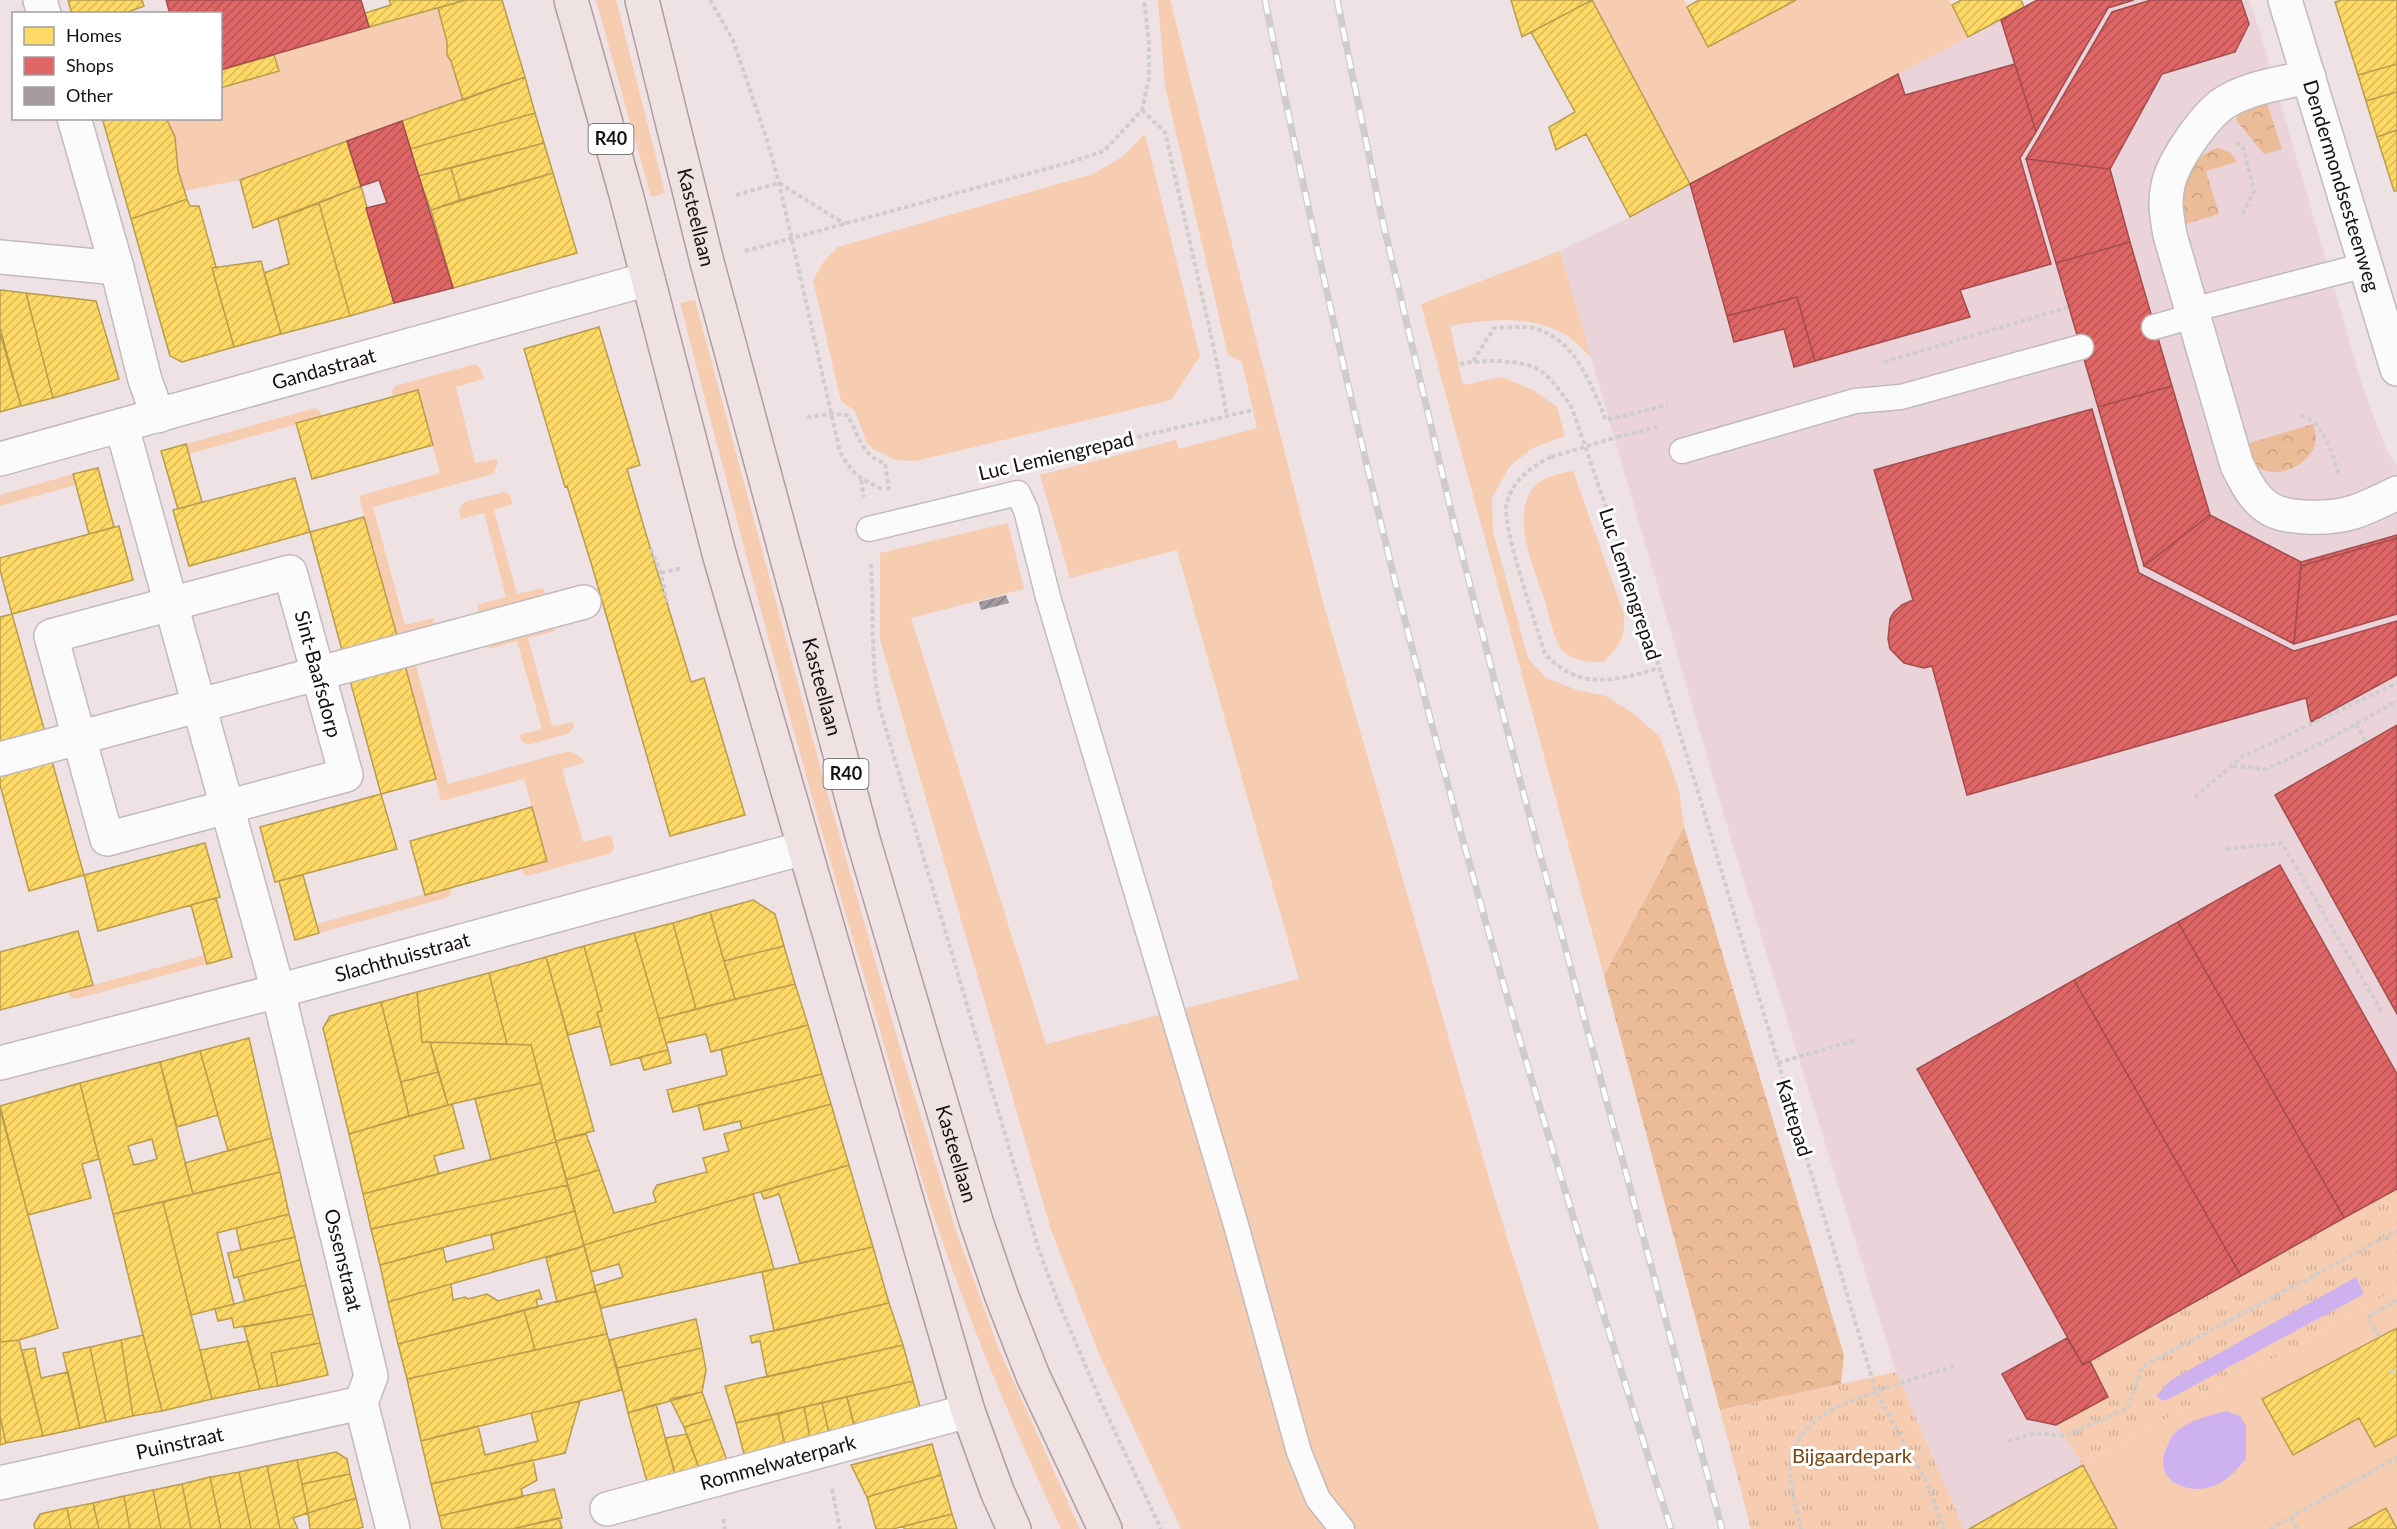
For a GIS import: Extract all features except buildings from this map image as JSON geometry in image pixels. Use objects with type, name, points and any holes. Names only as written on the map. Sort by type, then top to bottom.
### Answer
[{"type":"main road","name":"R40","points":[[571,0],[648,279],[720,557],[804,848],[968,1411],[997,1491],[1014,1529]]},
{"type":"main road","name":"Kasteellaan","points":[[642,0],[707,262],[863,838],[976,1221],[1002,1297],[1033,1376],[1105,1529]]},
{"type":"street","name":"Dendermondsesteenweg","points":[[2284,0],[2397,369]]},
{"type":"street","points":[[2309,77],[2256,89],[2227,100],[2207,119],[2178,162],[2168,183],[2166,207],[2170,235],[2237,465],[2249,489],[2270,509],[2296,516],[2323,517],[2353,512],[2397,494]]},
{"type":"street","points":[[75,120],[117,268],[145,380],[158,416]]},
{"type":"street","points":[[0,257],[117,268]]},
{"type":"street","name":"Gandastraat","points":[[0,459],[122,427],[648,279]]},
{"type":"street","points":[[122,427],[278,991]]},
{"type":"street","name":"Sint-Baafsdorp","points":[[290,572],[317,673],[346,776],[107,838],[51,636],[290,572]]},
{"type":"street","points":[[0,759],[584,602]]},
{"type":"street","name":"Slachthuisstraat","points":[[0,1063],[278,991],[804,848]]},
{"type":"street","name":"Ossenstraat","points":[[278,991],[371,1376],[361,1403]]},
{"type":"street","points":[[361,1403],[393,1529]]},
{"type":"street","name":"Puinstraat","points":[[0,1483],[361,1403]]},
{"type":"street","name":"Rommelwaterpark","points":[[609,1519],[968,1411]]},
{"type":"lane","points":[[2154,327],[2193,316],[2203,308],[2366,265]]},
{"type":"lane","points":[[1682,451],[1855,401],[1901,397],[2081,347]]},
{"type":"lane","points":[[869,529],[1018,493],[1026,510],[1048,597],[1236,1225],[1299,1452],[1318,1499],[1342,1529]]},
{"type":"path","points":[[710,0],[732,40],[768,143],[840,452],[850,471],[861,480],[890,493],[898,492]]},
{"type":"path","points":[[752,249],[845,225],[1104,151],[1142,110],[1149,78],[1149,42],[1144,0]]},
{"type":"path","points":[[1142,110],[1165,132],[1227,416]]},
{"type":"path","points":[[2207,119],[2244,149],[2254,191],[2242,215]]},
{"type":"path","points":[[736,195],[779,183],[845,225]]},
{"type":"path","points":[[1473,361],[1494,328],[1536,329],[1562,342],[1586,372],[1606,420],[1668,405]]},
{"type":"path","name":"Luc Lemiengrepad","points":[[1460,364],[1473,361],[1515,362],[1540,370],[1557,386],[1572,408],[1640,606],[1659,668],[1629,677],[1600,680],[1578,678],[1558,668],[1545,654],[1507,526],[1506,503],[1516,482],[1533,466],[1551,457],[1617,437]]},
{"type":"path","name":"Luc Lemiengrepad","points":[[1030,462],[1253,410]]},
{"type":"path","points":[[807,417],[831,414],[848,415],[862,446],[878,461],[885,464],[890,493]]},
{"type":"path","points":[[2301,415],[2311,420],[2325,435],[2353,512]]},
{"type":"path","points":[[861,480],[869,529],[876,685],[952,958],[1026,1209],[1056,1299],[1101,1402],[1161,1529]]},
{"type":"path","points":[[651,549],[661,573],[667,602]]},
{"type":"path","name":"Kattepad","points":[[1659,668],[1876,1392],[1926,1481],[1944,1529]]},
{"type":"path","points":[[2195,797],[2242,757],[2397,683]]},
{"type":"path","points":[[2233,765],[2266,769],[2397,701]]},
{"type":"path","points":[[2356,724],[2366,743]]},
{"type":"path","points":[[2226,849],[2282,843],[2383,1014]]},
{"type":"path","points":[[1778,1063],[1856,1040]]},
{"type":"path","points":[[2008,1440],[2036,1433],[2065,1436],[2128,1408],[2142,1368],[2397,1231]]},
{"type":"path","points":[[2379,1337],[2368,1317],[2397,1300]]},
{"type":"path","points":[[1801,1529],[1792,1484],[1792,1458],[1802,1433],[1824,1414],[1876,1392],[1954,1366]]},
{"type":"path","points":[[2390,1373],[2397,1370]]},
{"type":"path","points":[[2270,1529],[2397,1457]]},
{"type":"path","points":[[2291,1518],[2297,1529]]},
{"type":"shaded area","points":[[2037,0],[2249,0],[2363,388],[2387,451],[2397,466],[2397,1289],[1969,1529],[1964,1529],[1896,1372],[1731,839],[1560,251],[1630,217]]},
{"type":"shaded area","points":[[2356,1277],[2364,1294],[2173,1397],[2163,1401],[2156,1396],[2171,1380]]},
{"type":"shaded area","points":[[2227,1411],[2240,1416],[2246,1426],[2246,1459],[2226,1479],[2211,1487],[2190,1488],[2173,1482],[2167,1475],[2163,1458],[2172,1436],[2191,1422]]},
{"type":"green space","points":[[596,0],[616,0],[665,193],[651,197]]},
{"type":"green space","points":[[1158,0],[1170,0],[1321,595],[1495,1199],[1599,1529],[1181,1529],[1100,1356],[1051,1230],[880,640],[880,553],[1008,523],[1024,589],[911,618],[1046,1044],[1299,979],[1177,550],[1070,578],[1040,475],[1176,440],[1179,449],[1257,428],[1242,362],[1228,355],[1165,86]]},
{"type":"green space","points":[[1592,0],[1684,0],[1708,47],[1796,0],[1949,0],[1968,37],[1690,184]]},
{"type":"green space","points":[[438,8],[447,42],[447,55],[463,100],[240,180],[184,191],[178,170],[175,137],[166,120],[222,120],[222,88],[279,71],[274,55]]},
{"type":"green space","points":[[2267,103],[2282,149],[2264,154],[2236,120],[2239,113]]},
{"type":"green space","points":[[1145,134],[1200,356],[1171,400],[915,461],[895,460],[873,449],[866,441],[855,411],[841,401],[813,280],[824,261],[838,247],[1093,174],[1122,157]]},
{"type":"green space","points":[[2218,148],[2230,152],[2237,162],[2206,171],[2219,214],[2182,225],[2184,191],[2192,169],[2207,152]]},
{"type":"green space","points":[[1560,251],[1591,357],[1569,337],[1539,324],[1495,320],[1450,326],[1463,385],[1502,377],[1533,390],[1557,407],[1565,436],[1533,448],[1510,466],[1492,498],[1493,532],[1528,658],[1546,678],[1577,690],[1606,696],[1634,714],[1660,737],[1679,790],[1684,827],[1604,976],[1421,304]]},
{"type":"green space","points":[[695,300],[824,781],[903,1058],[956,1230],[998,1347],[1080,1529],[1061,1529],[1044,1493],[982,1348],[923,1181],[798,748],[680,303]]},
{"type":"green space","points":[[475,364],[480,368],[484,379],[456,387],[475,463],[497,459],[498,463],[493,474],[373,507],[405,625],[433,618],[436,629],[398,639],[359,496],[440,473],[418,391],[393,397],[392,391],[395,386]]},
{"type":"green space","points":[[315,408],[320,411],[322,417],[189,454],[186,444]]},
{"type":"green space","points":[[2313,424],[2316,439],[2314,448],[2300,464],[2280,472],[2269,472],[2260,469],[2252,460],[2246,444]]},
{"type":"green space","points":[[1573,471],[1624,614],[1621,641],[1603,662],[1578,660],[1561,648],[1552,628],[1526,540],[1524,509],[1529,495],[1538,483],[1555,475]]},
{"type":"green space","points":[[73,474],[76,485],[0,506],[0,495]]},
{"type":"green space","points":[[504,492],[510,495],[512,504],[494,510],[517,594],[543,588],[547,599],[480,617],[477,605],[506,597],[484,513],[461,519],[459,510],[464,502]]},
{"type":"green space","points":[[552,619],[555,631],[528,638],[552,726],[573,722],[574,726],[570,733],[528,745],[522,742],[519,735],[542,729],[517,641],[489,649],[486,637]]},
{"type":"green space","points":[[441,647],[443,658],[416,666],[448,784],[569,751],[582,758],[584,763],[562,769],[583,842],[611,835],[614,847],[611,853],[527,876],[523,873],[522,868],[547,861],[524,779],[441,801],[403,658]]},
{"type":"green space","points":[[1684,827],[1844,1355],[1841,1384],[1720,1410],[1604,976]]},
{"type":"green space","points":[[450,887],[449,897],[319,933],[317,924]]},
{"type":"green space","points":[[204,955],[207,964],[75,999],[70,997],[68,992]]},
{"type":"green space","points":[[2397,1189],[2397,1289],[2083,1465],[2056,1425],[2108,1397],[2090,1361]]},
{"type":"green space","points":[[2397,1289],[2397,1328],[2262,1399],[2359,1418],[2375,1447],[2397,1435],[2397,1529],[2385,1508],[2348,1529],[2117,1529],[2083,1465]]},
{"type":"green space","name":"Bijgaardepark","points":[[1896,1372],[1964,1529],[1751,1529],[1720,1410]]},
{"type":"railway","points":[[1265,0],[1309,212],[1408,634],[1488,930],[1538,1102],[1671,1529]]},
{"type":"railway","points":[[1337,0],[1381,214],[1452,515],[1520,780],[1722,1529]]}]
